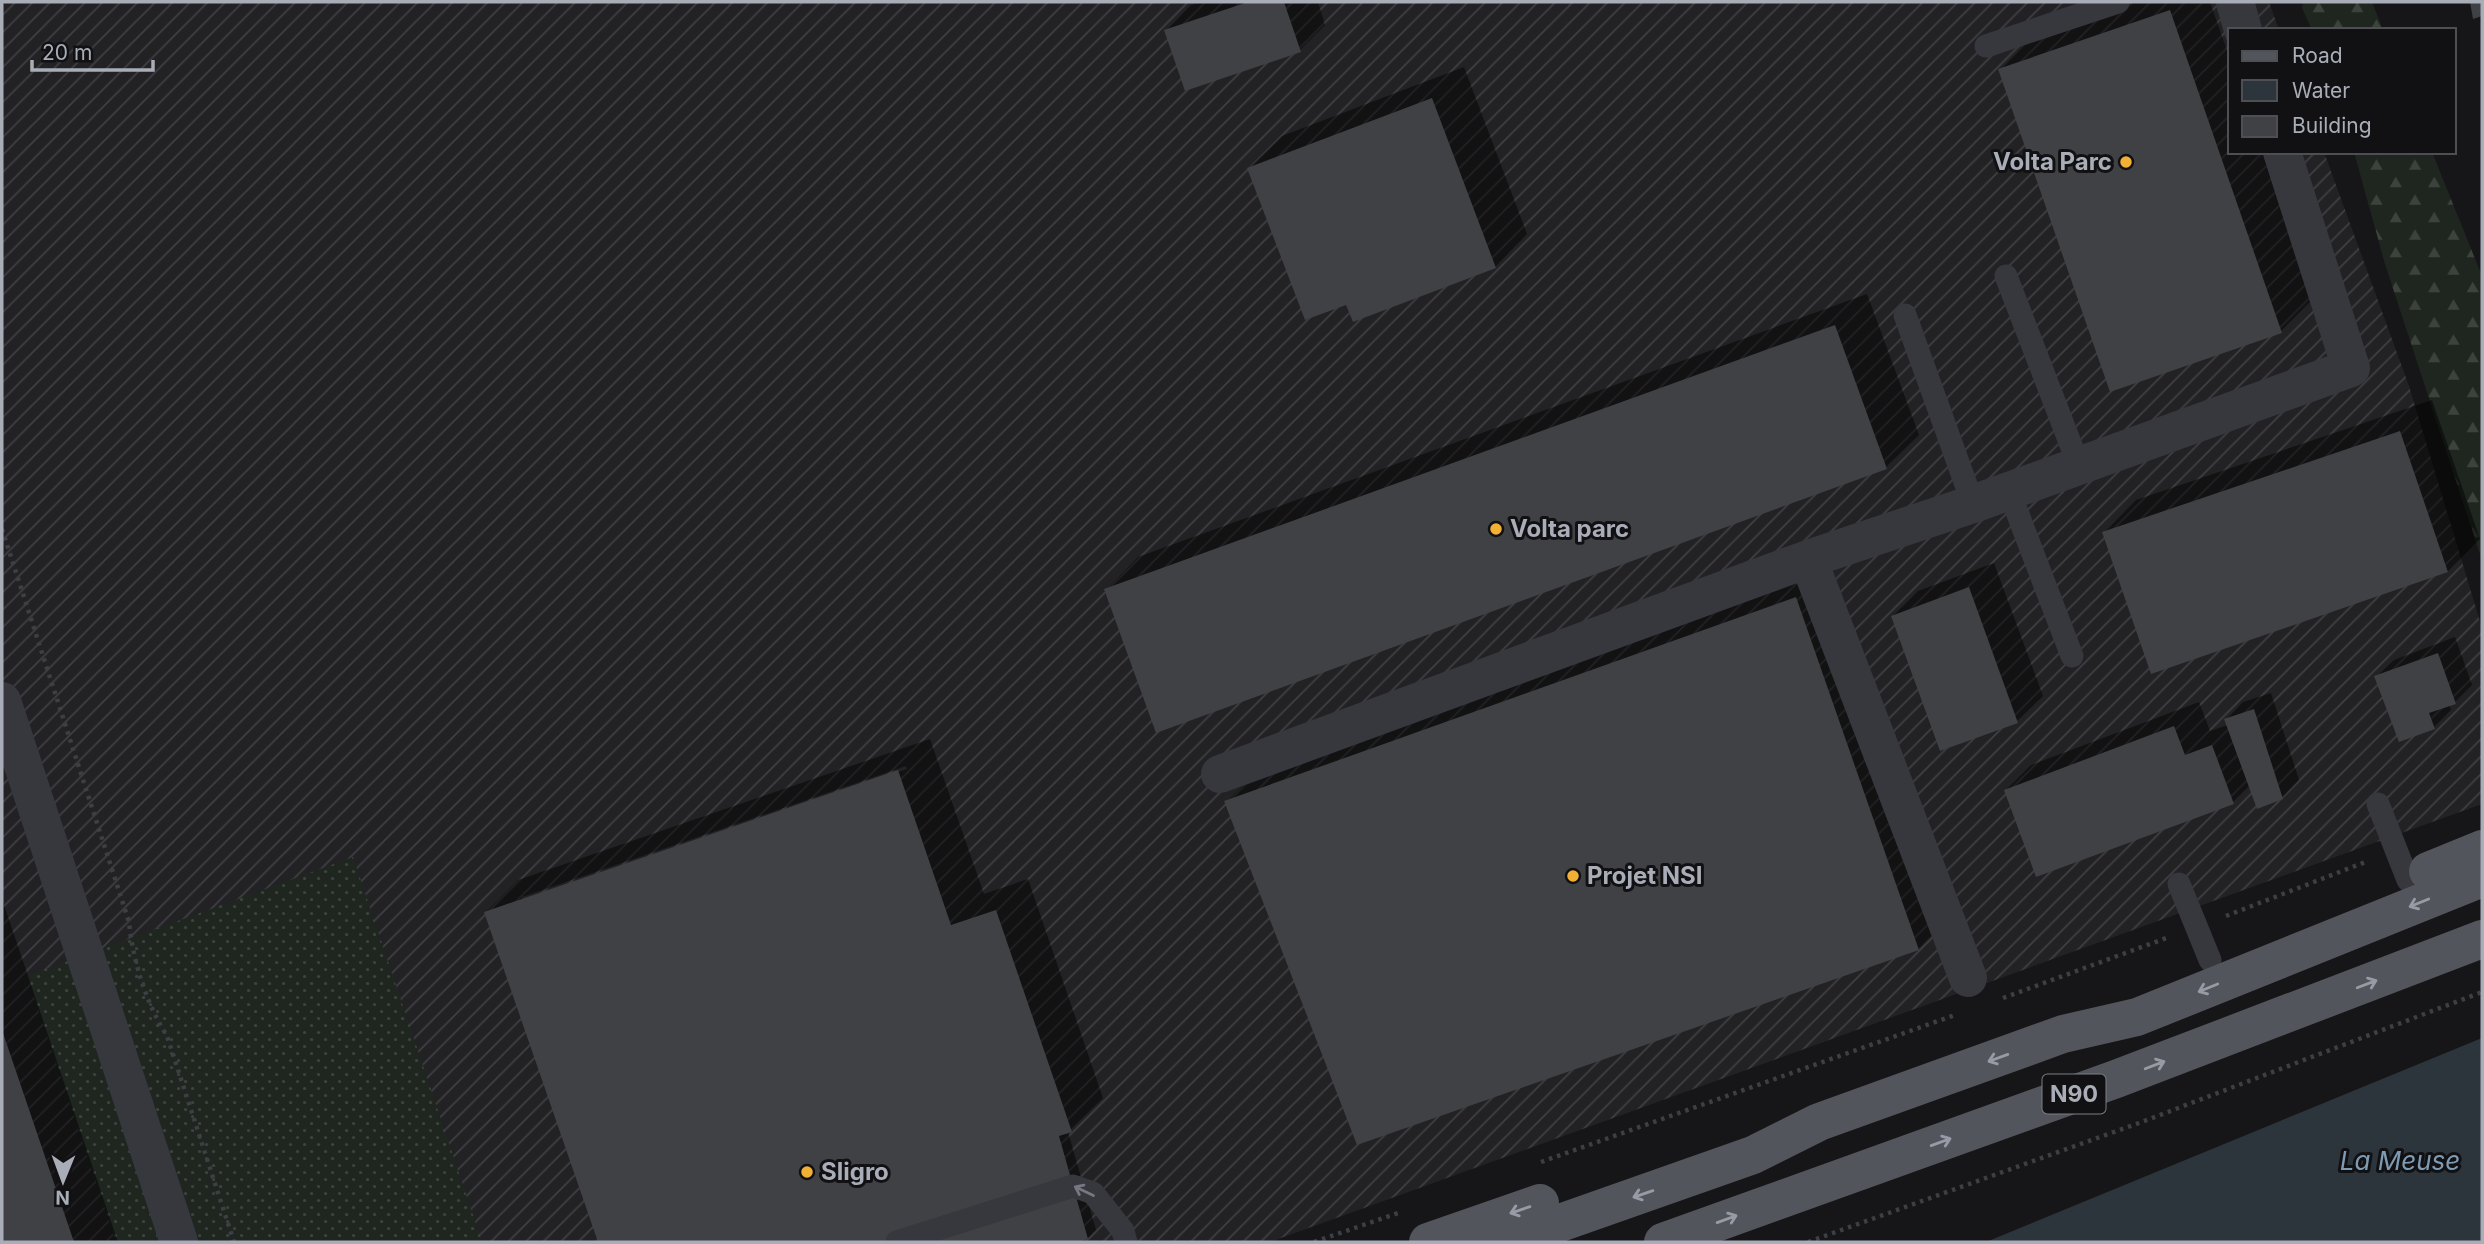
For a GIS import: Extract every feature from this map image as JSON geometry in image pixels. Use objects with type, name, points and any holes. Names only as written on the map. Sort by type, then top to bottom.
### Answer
[{"type":"main road","points":[[2063,1034],[2203,943],[2402,865],[2482,849]]},
{"type":"main road","name":"N90","points":[[1506,1242],[1753,1155],[1819,1122],[2063,1034],[2137,1017],[2482,878]]},
{"type":"main road","name":"N90","points":[[1663,1242],[2128,1075],[2482,939]]},
{"type":"main road","points":[[1428,1242],[1745,1130],[1819,1122]]},
{"type":"street","points":[[2235,2],[2243,28]]},
{"type":"street","points":[[1220,774],[1808,559],[1973,504],[2351,368],[2283,154]]},
{"type":"street","points":[[1808,559],[1981,990]]},
{"type":"street","points":[[2,701],[179,1242]]},
{"type":"lane","points":[[1986,46],[2118,2]]},
{"type":"lane","points":[[2006,276],[2079,466]]},
{"type":"lane","points":[[1905,315],[1973,504]]},
{"type":"lane","points":[[2009,491],[2072,656]]},
{"type":"lane","points":[[2378,804],[2402,865]]},
{"type":"lane","points":[[2179,884],[2203,943]]},
{"type":"lane","points":[[897,1242],[1073,1186],[1093,1193],[1123,1231],[1126,1242]]},
{"type":"path","points":[[2,529],[130,922],[132,948],[155,1016],[167,1036],[234,1242]]},
{"type":"path","points":[[1981,990],[2203,943],[2402,865]]},
{"type":"path","points":[[1808,1242],[2139,1123],[2482,992]]},
{"type":"path","points":[[1537,1164],[1956,1015]]},
{"type":"path","points":[[1314,1242],[1409,1210]]},
{"type":"shaded area","points":[[2,2],[2269,2],[2278,28],[2228,28],[2228,154],[2325,154],[2409,386],[2482,628],[2482,804],[1270,1242],[2,1242]]},
{"type":"green space","points":[[2303,2],[2372,2],[2382,28],[2311,28],[2302,8]]},
{"type":"green space","points":[[2355,154],[2433,154],[2482,276],[2482,571],[2480,554],[2385,264]]},
{"type":"green space","points":[[353,857],[482,1242],[116,1242],[27,976]]},
{"type":"water","name":"La Meuse","points":[[2482,1038],[2482,1242],[1986,1242]]},
{"type":"building","points":[[1248,2],[1284,2],[1301,52],[1185,91],[1164,30]]},
{"type":"building","points":[[2470,2],[2482,2],[2482,16],[2473,19]]},
{"type":"building","name":"Volta Parc","points":[[2170,10],[2282,333],[2110,392],[1998,69]]},
{"type":"building","points":[[1432,98],[1496,268],[1353,322],[1346,305],[1305,320],[1247,168]]},
{"type":"building","name":"Volta parc","points":[[1835,325],[1887,469],[1156,733],[1104,589]]},
{"type":"building","points":[[2400,431],[2448,572],[2151,674],[2102,532]]},
{"type":"building","points":[[1969,587],[2018,723],[1940,751],[1891,616]]},
{"type":"building","name":"Projet NSI","points":[[1796,597],[1919,950],[1357,1145],[1224,801]]},
{"type":"building","points":[[2438,653],[2456,704],[2429,713],[2435,729],[2399,742],[2374,676]]},
{"type":"building","points":[[2254,709],[2283,799],[2257,809],[2224,719]]},
{"type":"building","points":[[2174,726],[2185,755],[2212,745],[2234,804],[2036,877],[2004,790]]},
{"type":"building","points":[[898,770],[951,925],[996,910],[1072,1132],[1059,1136],[1088,1239],[1079,1242],[598,1242],[484,912]]},
{"type":"building","points":[[2,1030],[74,1242],[2,1242]]},
{"type":"place","name":"Volta Parc","points":[[2126,162]]},
{"type":"place","name":"Volta parc","points":[[1496,529]]},
{"type":"place","name":"Projet NSI","points":[[1573,876]]},
{"type":"place","name":"Sligro","points":[[807,1172]]}]
